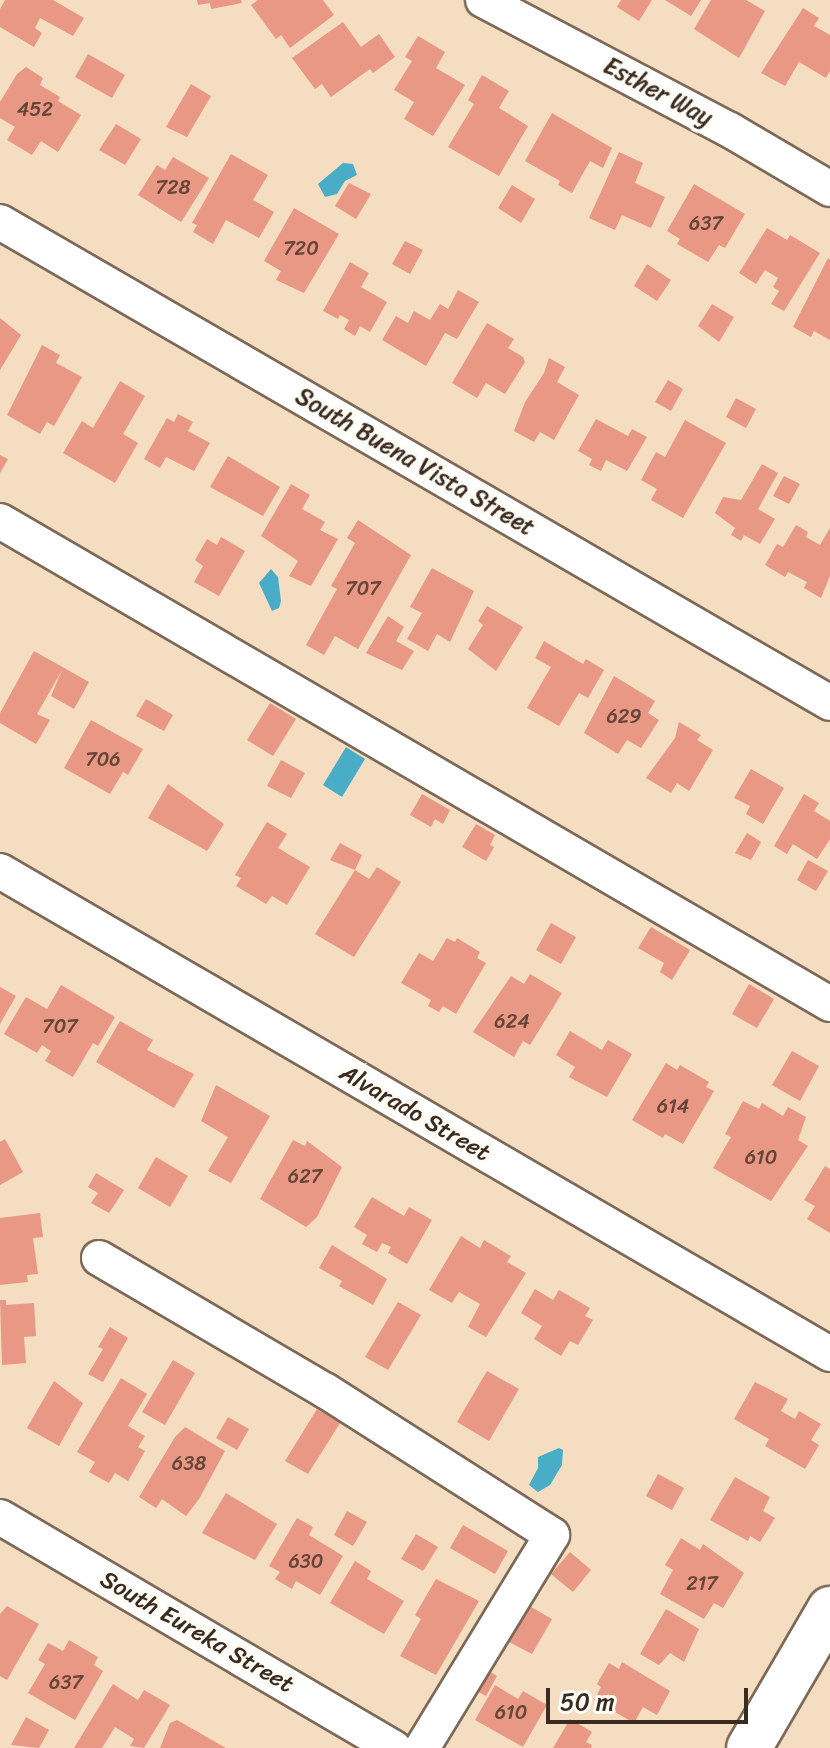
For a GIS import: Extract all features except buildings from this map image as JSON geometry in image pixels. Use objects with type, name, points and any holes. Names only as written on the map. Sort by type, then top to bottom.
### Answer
[{"type":"main road","points":[[749,1748],[830,1609]]},
{"type":"street","name":"Esther Way","points":[[483,0],[730,130],[830,189]]},
{"type":"street","name":"South Buena Vista Street","points":[[0,222],[830,703]]},
{"type":"street","points":[[0,521],[830,1004]]},
{"type":"street","name":"Alvarado Street","points":[[0,871],[830,1354]]},
{"type":"street","points":[[99,1258],[326,1391],[552,1535],[422,1748]]},
{"type":"street","name":"South Eureka Street","points":[[0,1517],[394,1748]]},
{"type":"water","points":[[343,163],[353,164],[357,175],[345,181],[337,194],[325,197],[318,184]]},
{"type":"water","points":[[271,569],[278,577],[281,601],[279,608],[272,611],[259,583]]},
{"type":"water","points":[[346,747],[365,759],[342,797],[323,785]]},
{"type":"water","points":[[559,1448],[563,1450],[562,1465],[550,1485],[538,1492],[529,1485],[538,1468],[538,1457]]}]
